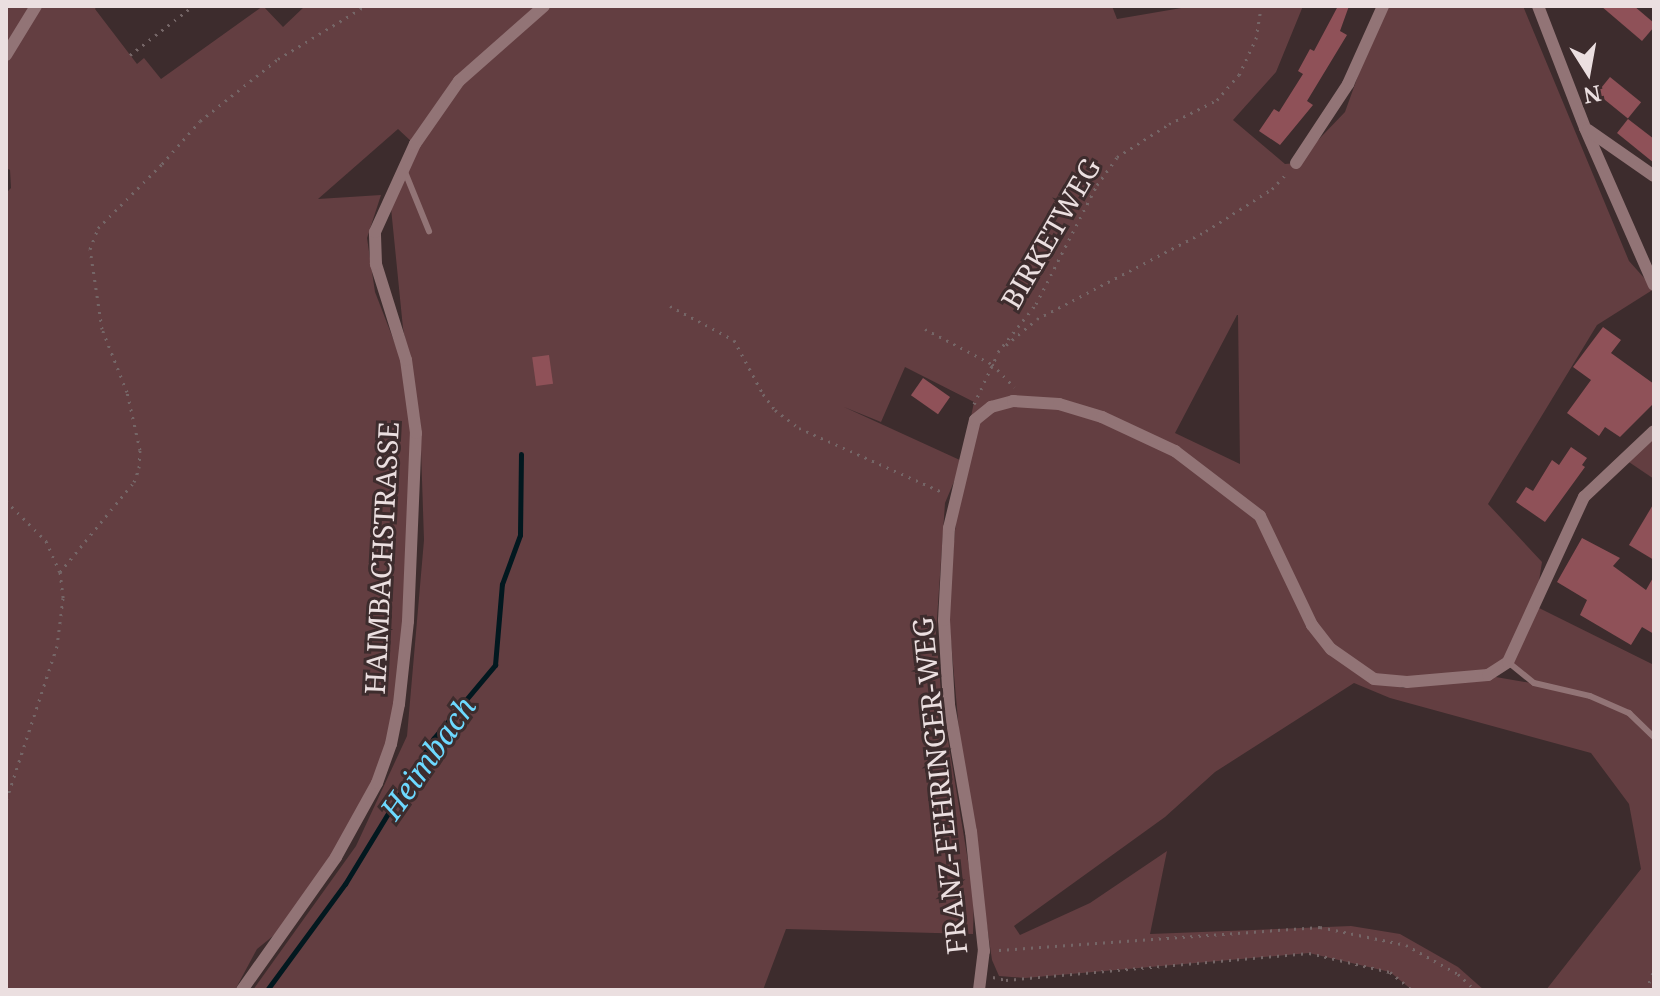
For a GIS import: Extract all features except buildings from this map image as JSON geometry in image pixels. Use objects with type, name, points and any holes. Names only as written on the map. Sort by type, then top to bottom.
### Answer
[{"type":"street","points":[[6,55],[36,6]]},
{"type":"street","name":"HAIMBACHSTRASSE","points":[[242,990],[336,857],[377,783],[396,717],[408,621],[416,433],[406,360],[376,264],[375,232],[415,144],[459,81],[544,6]]},
{"type":"street","points":[[1296,163],[1348,84],[1383,6]]},
{"type":"street","points":[[1538,6],[1585,128],[1654,285]]},
{"type":"street","points":[[1585,128],[1654,176]]},
{"type":"street","points":[[975,420],[991,407],[1028,402],[1059,404],[1102,417],[1175,451],[1212,476],[1260,516],[1312,625],[1331,649],[1374,679],[1429,682],[1488,675],[1508,662],[1584,497],[1654,431]]},
{"type":"street","name":"FRANZ-FEHRINGER-WEG","points":[[975,420],[954,498],[944,574],[945,662],[984,951],[979,990]]},
{"type":"lane","points":[[404,168],[429,231]]},
{"type":"lane","points":[[1508,662],[1534,683],[1590,696],[1629,713],[1654,737]]},
{"type":"path","points":[[130,55],[193,6]]},
{"type":"path","points":[[60,572],[134,482],[139,468],[140,450],[127,392],[102,329],[90,249],[98,228],[200,121],[278,59],[365,6]]},
{"type":"path","name":"BIRKETWEG","points":[[998,352],[1036,304],[1097,185],[1117,157],[1169,124],[1217,100],[1239,75],[1256,39],[1261,6]]},
{"type":"path","points":[[975,420],[974,401],[998,352],[1037,319],[1206,231],[1272,189],[1296,163]]},
{"type":"path","points":[[670,306],[734,340],[763,394],[775,410],[799,428],[954,498]]},
{"type":"path","points":[[925,329],[992,364],[1028,402]]},
{"type":"path","points":[[6,501],[46,541],[60,572],[63,598],[57,646],[6,801]]},
{"type":"path","points":[[984,951],[1320,927],[1406,945],[1458,974],[1475,990]]},
{"type":"path","points":[[991,977],[1006,980],[1309,953],[1390,972],[1412,990]]},
{"type":"path","points":[[1646,990],[1654,970]]},
{"type":"shaded area","points":[[6,6],[97,6],[95,9],[137,64],[144,58],[161,79],[263,6],[283,27],[305,6],[1112,6],[1117,19],[1193,6],[1303,6],[1276,72],[1233,120],[1285,164],[1296,163],[1345,112],[1383,6],[1523,6],[1629,261],[1654,289],[1597,325],[1488,504],[1542,562],[1535,606],[1654,665],[1654,990],[1546,990],[1641,869],[1629,804],[1591,753],[1390,698],[1354,683],[1215,772],[1165,817],[1014,926],[1020,935],[1090,903],[1167,851],[1150,934],[1351,926],[1400,934],[1458,967],[1484,990],[1412,990],[1390,972],[1309,953],[1025,978],[999,976],[992,960],[960,742],[948,608],[961,465],[945,503],[936,633],[942,704],[974,897],[973,934],[786,929],[763,990],[253,990],[356,846],[407,736],[424,540],[420,420],[403,328],[390,198],[414,144],[398,129],[318,199],[381,195],[367,238],[375,292],[406,372],[412,439],[408,615],[390,734],[367,798],[289,923],[257,949],[235,990],[6,990],[6,193],[11,188],[10,170],[6,168]],"holes":[[[1237,315],[1238,315],[1240,464],[1175,433]],[[905,367],[974,402],[962,461],[844,407],[881,422]],[[1509,662],[1531,683],[1490,676]],[[1378,680],[1458,680],[1403,688]]]},
{"type":"shaded area","points":[[1654,431],[1654,479],[1623,458]]},
{"type":"waterway","name":"Heimbach","points":[[267,990],[345,884],[433,739],[495,665],[502,584],[520,535],[521,454]]}]
